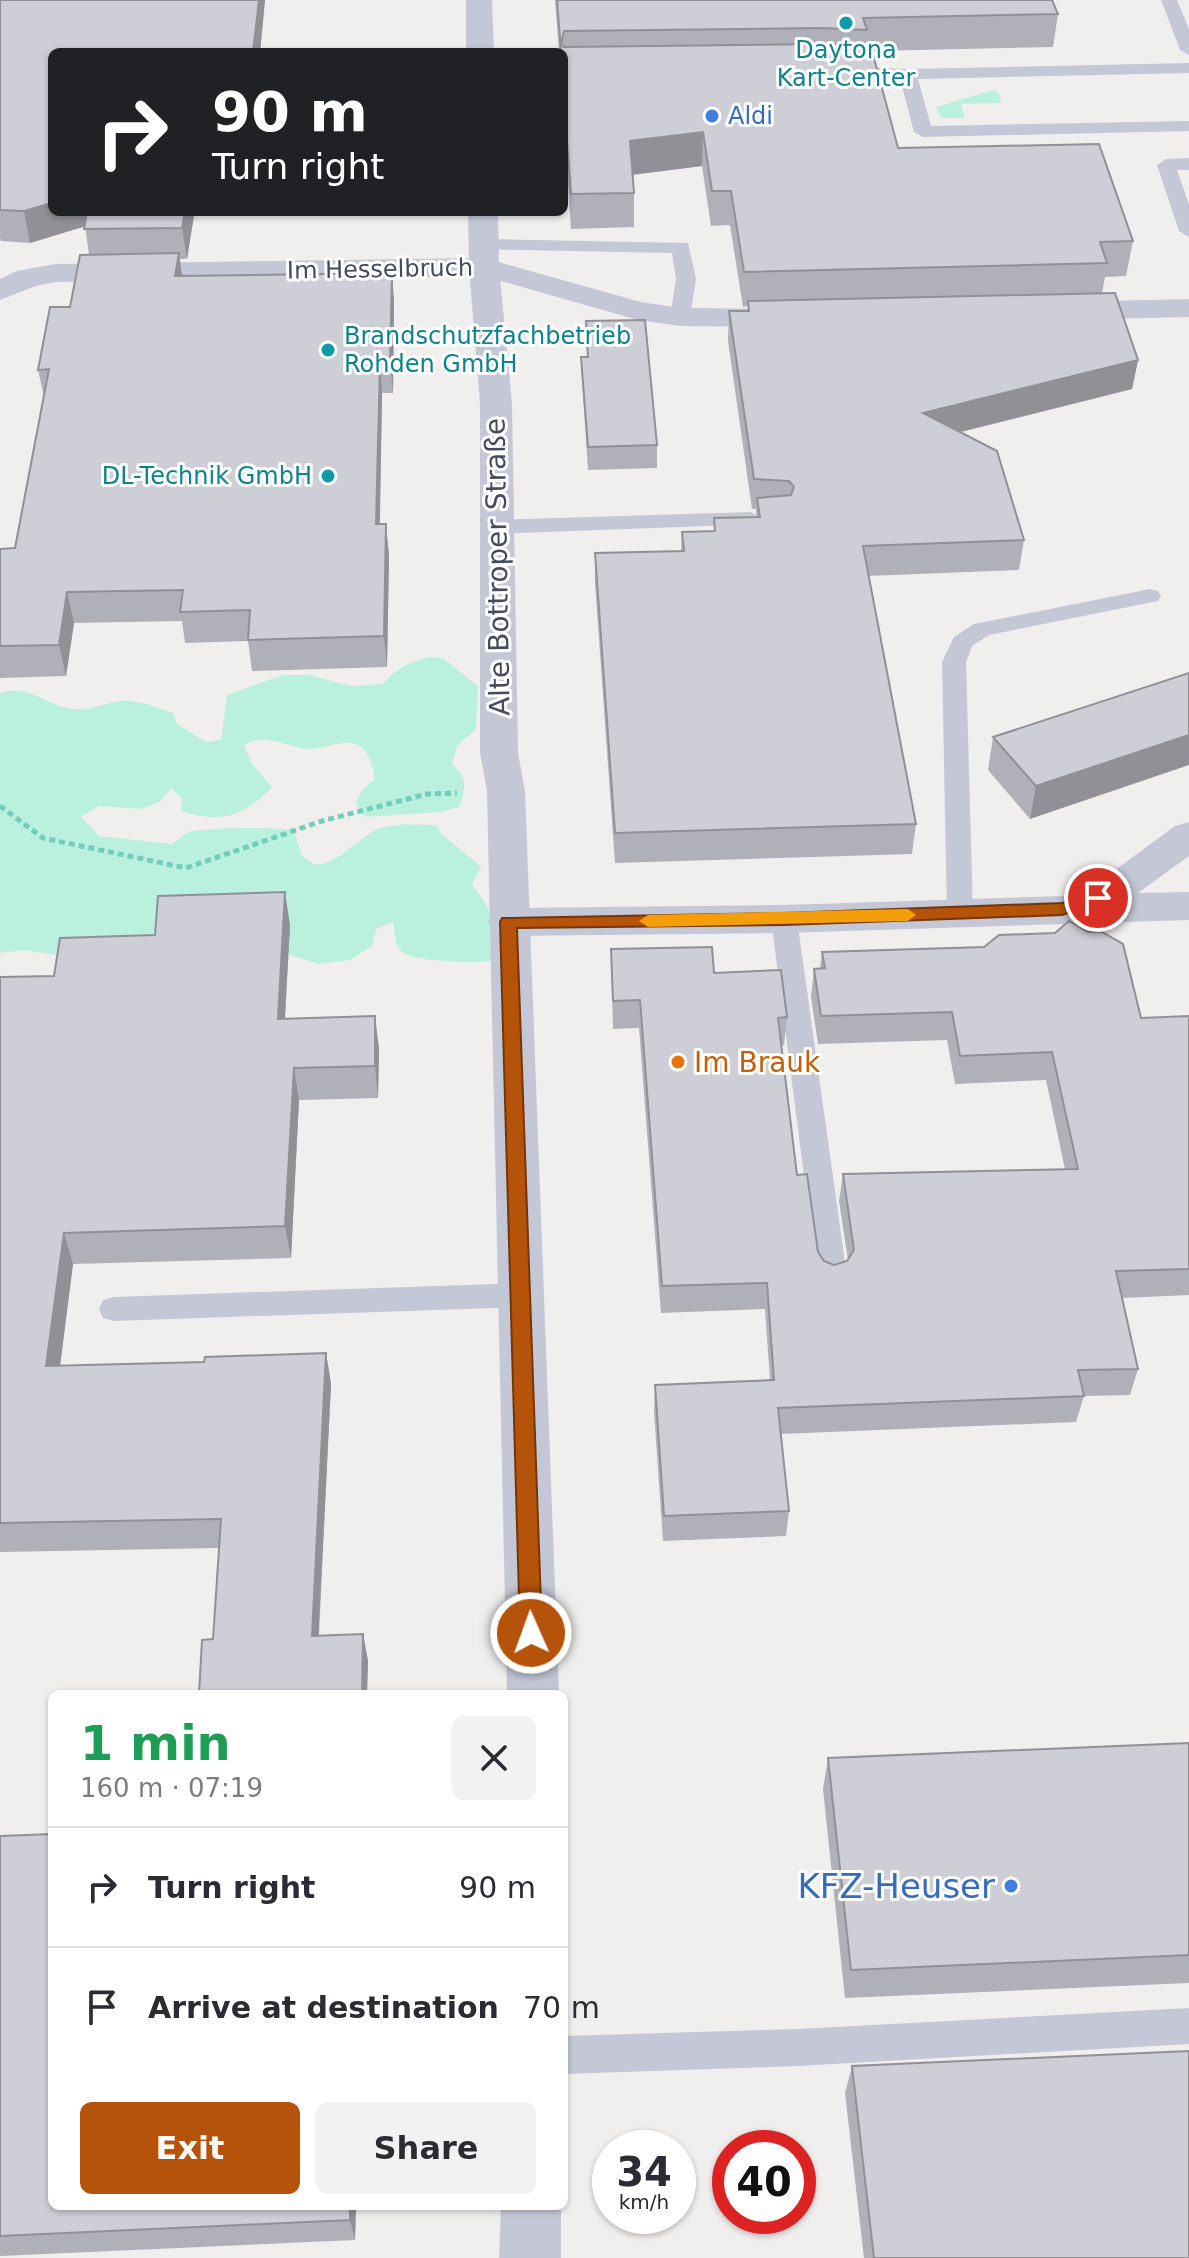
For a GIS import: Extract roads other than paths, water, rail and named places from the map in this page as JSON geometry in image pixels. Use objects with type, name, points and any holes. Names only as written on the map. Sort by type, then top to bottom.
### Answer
[{"type":"street","points":[[479,0],[480,48]]},
{"type":"street","name":"Im Hesselbruch","points":[[0,291],[28,278],[55,273],[484,241],[600,302],[680,317],[819,317]]},
{"type":"street","name":"Alte Bottroper Straße","points":[[484,241],[496,404],[499,753],[506,791],[533,1690]]},
{"type":"street","points":[[1025,312],[1189,308]]},
{"type":"street","points":[[1062,909],[1098,898],[1125,883],[1189,836]]},
{"type":"street","points":[[508,922],[784,919],[1189,906]]},
{"type":"street","points":[[530,2258],[531,2210]]},
{"type":"lane","points":[[1169,0],[1189,50]]},
{"type":"lane","points":[[819,69],[908,74],[1189,68]]},
{"type":"lane","points":[[908,74],[923,132],[1189,126]]},
{"type":"lane","points":[[1189,164],[1166,165],[1189,231]]},
{"type":"lane","points":[[484,241],[681,247],[686,279],[680,317]]},
{"type":"lane","points":[[496,527],[778,518]]},
{"type":"lane","points":[[960,914],[954,662],[962,642],[982,629],[1150,596]]},
{"type":"lane","points":[[784,919],[832,1277]]},
{"type":"lane","points":[[114,1309],[521,1295]]},
{"type":"lane","points":[[568,2055],[729,2052],[839,2043],[1189,2026]]},
{"type":"place","name":"Daytona Kart-Center","points":[[846,23]]},
{"type":"place","name":"Aldi","points":[[712,116]]},
{"type":"place","name":"Brandschutzfachbetrieb Rohden GmbH","points":[[328,350]]},
{"type":"place","name":"DL-Technik GmbH","points":[[328,476]]},
{"type":"place","name":"Im Brauk","points":[[678,1062]]},
{"type":"place","name":"KFZ-Heuser","points":[[1011,1886]]}]
